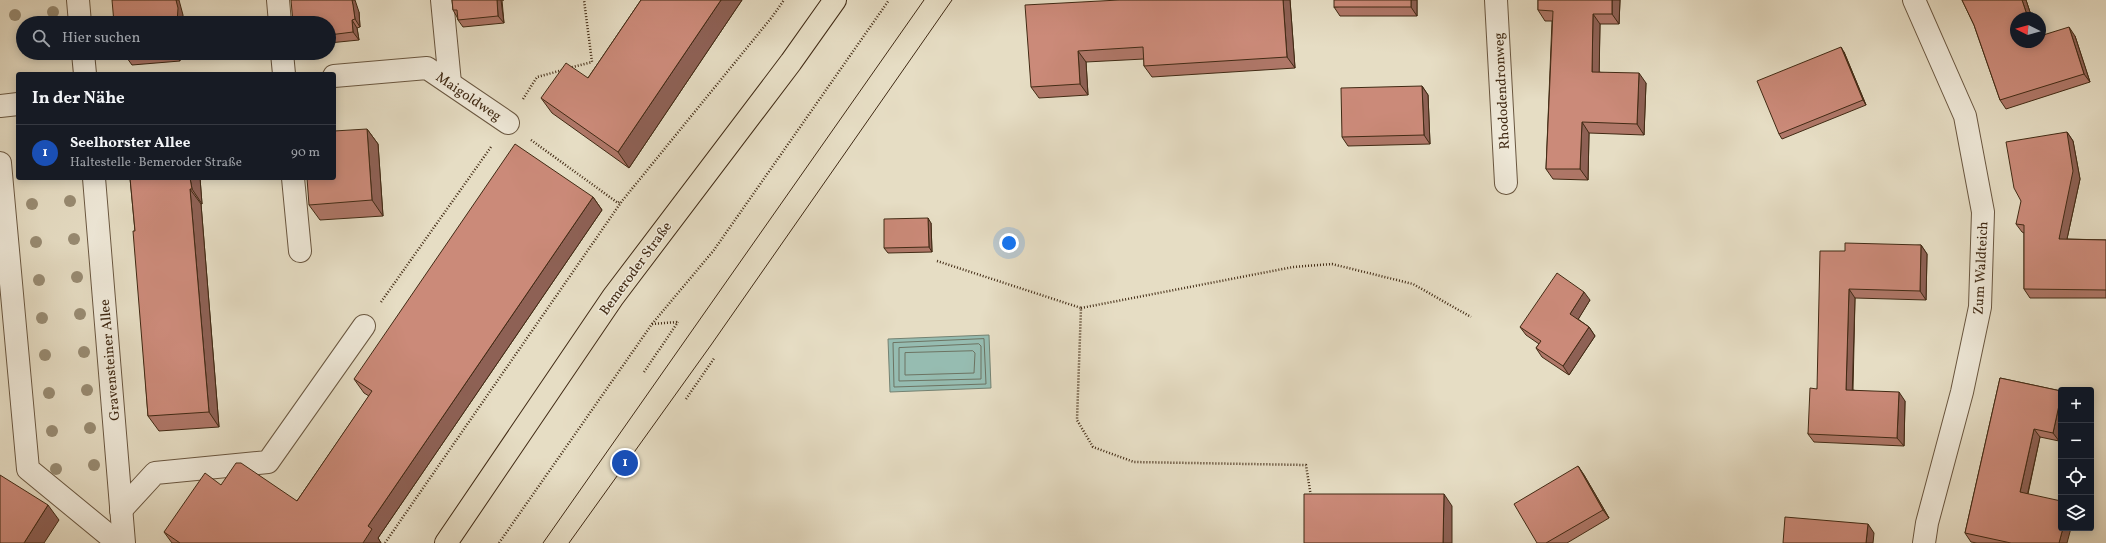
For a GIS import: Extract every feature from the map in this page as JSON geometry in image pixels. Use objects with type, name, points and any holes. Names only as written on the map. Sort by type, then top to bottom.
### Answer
[{"type":"main road","name":"Bemeroder Straße","points":[[446,543],[613,297],[791,62],[835,0]]},
{"type":"street","points":[[78,0],[79,16]]},
{"type":"street","points":[[278,0],[279,16]]},
{"type":"street","points":[[442,0],[450,83]]},
{"type":"street","name":"Rhododendronweg","points":[[1496,0],[1506,183]]},
{"type":"street","name":"Zum Waldteich","points":[[1914,0],[1965,116],[1983,212],[1980,307],[1962,392],[1927,523],[1924,543]]},
{"type":"street","points":[[84,60],[85,72]]},
{"type":"street","points":[[283,60],[284,72]]},
{"type":"street","name":"Maigoldweg","points":[[336,76],[427,68],[508,123]]},
{"type":"street","points":[[0,106],[16,104]]},
{"type":"street","points":[[0,163],[28,469],[118,543]]},
{"type":"street","name":"Gravensteiner Allee","points":[[94,180],[124,543]]},
{"type":"street","points":[[294,180],[300,251]]},
{"type":"street","points":[[121,510],[155,473],[268,462],[364,326]]},
{"type":"path","points":[[364,326],[508,123],[537,77],[592,62],[584,0]]},
{"type":"path","points":[[385,543],[622,201],[784,0]]},
{"type":"path","points":[[499,543],[652,324],[714,250],[889,0]]},
{"type":"path","points":[[508,123],[618,203],[622,201]]},
{"type":"path","points":[[937,261],[1081,308],[1293,267],[1332,264],[1413,284],[1471,316]]},
{"type":"path","points":[[1081,308],[1077,420],[1093,447],[1134,462],[1306,465],[1311,499]]},
{"type":"path","points":[[644,372],[678,322],[652,324]]},
{"type":"path","points":[[686,399],[715,357]]},
{"type":"water","points":[[989,335],[991,388],[890,392],[888,339]]},
{"type":"building","points":[[112,0],[176,0],[178,8],[177,16],[113,16]]},
{"type":"building","points":[[291,0],[352,0],[355,19],[352,20],[353,32],[336,34],[336,16],[292,16]]},
{"type":"building","points":[[452,0],[497,0],[498,16],[458,20],[457,10],[453,10]]},
{"type":"building","points":[[641,0],[721,0],[618,152],[541,98],[566,63],[588,78]]},
{"type":"building","points":[[1119,0],[1283,0],[1287,57],[1144,66],[1143,47],[1078,51],[1080,84],[1031,87],[1025,5]]},
{"type":"building","points":[[1334,0],[1411,0],[1411,7],[1334,7]]},
{"type":"building","points":[[1538,0],[1612,0],[1612,14],[1593,14],[1592,72],[1639,73],[1637,124],[1582,122],[1580,169],[1546,169],[1553,11],[1538,10]]},
{"type":"building","points":[[1962,0],[2022,0],[2026,12],[2010,12],[2010,48],[2046,48],[2046,34],[2069,27],[2084,74],[2000,100],[1974,25]]},
{"type":"building","points":[[1841,47],[1863,100],[1779,134],[1757,81]]},
{"type":"building","points":[[1422,86],[1424,135],[1342,137],[1341,88]]},
{"type":"building","points":[[367,129],[372,200],[309,205],[307,180],[336,180],[336,131]]},
{"type":"building","points":[[2067,132],[2073,171],[2059,239],[2106,240],[2106,290],[2024,289],[2024,225],[2016,224],[2021,201],[2014,188],[2006,142]]},
{"type":"building","points":[[515,144],[593,197],[368,526],[372,529],[363,543],[180,543],[164,532],[205,473],[221,485],[236,463],[241,463],[297,501],[372,391],[354,379]]},
{"type":"building","points":[[130,180],[190,180],[209,412],[148,416],[133,231],[135,231]]},
{"type":"building","points":[[928,218],[929,247],[884,248],[884,219]]},
{"type":"building","points":[[1845,243],[1921,245],[1920,291],[1849,289],[1846,390],[1899,392],[1897,438],[1808,434],[1810,388],[1817,389],[1820,251],[1845,251]]},
{"type":"building","points":[[1557,273],[1584,292],[1570,314],[1589,327],[1563,366],[1536,348],[1541,341],[1520,327]]},
{"type":"building","points":[[2000,378],[2058,390],[2058,410],[2053,433],[2034,429],[2020,492],[2058,500],[2058,531],[2062,531],[2059,543],[2011,543],[1965,533]]},
{"type":"building","points":[[1578,466],[1603,510],[1546,543],[1537,543],[1514,504]]},
{"type":"building","points":[[0,475],[48,505],[24,543],[0,543]]},
{"type":"building","points":[[1304,494],[1444,494],[1443,543],[1304,543]]},
{"type":"building","points":[[1785,517],[1868,524],[1866,543],[1783,543]]},
{"type":"tram line","points":[[543,543],[924,0]]},
{"type":"tram line","points":[[569,543],[711,345],[952,0]]},
{"type":"place","name":"Seelhorster Allee","points":[[625,463]]}]
